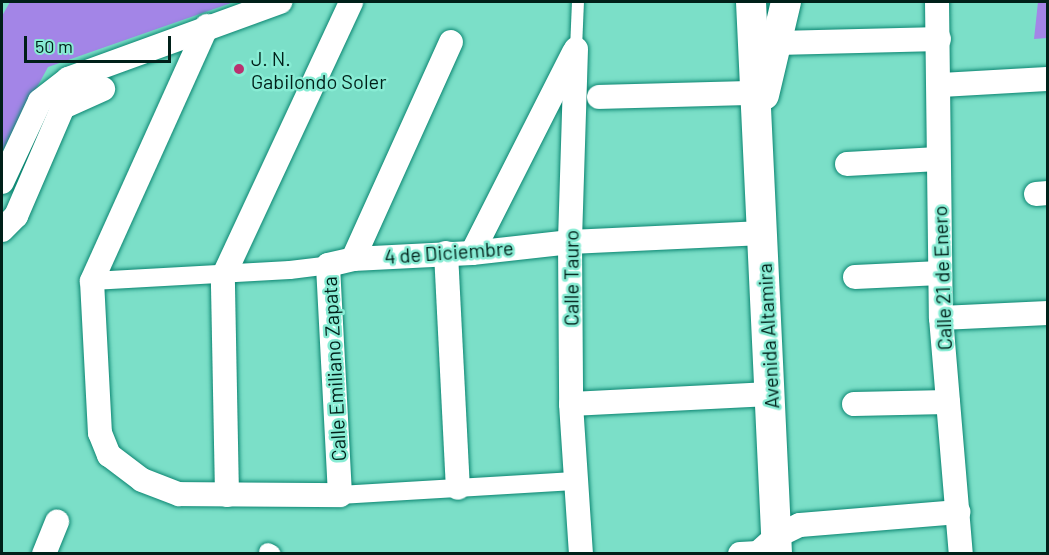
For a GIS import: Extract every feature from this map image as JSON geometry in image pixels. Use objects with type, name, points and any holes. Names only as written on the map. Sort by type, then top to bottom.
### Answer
[{"type":"street","points":[[2,182],[40,101],[68,79],[207,26],[280,2]]},
{"type":"street","points":[[227,495],[222,337],[225,271],[351,2]]},
{"type":"street","name":"Avenida Altamira","points":[[750,2],[757,105],[777,545]]},
{"type":"street","name":"Avenida Altamira","points":[[757,105],[779,43],[786,2]]},
{"type":"street","name":"Calle 21 de Enero","points":[[937,2],[940,86],[938,159],[941,318],[961,554]]},
{"type":"street","points":[[207,26],[92,281],[100,433],[110,455],[142,480],[179,494],[340,495],[574,481]]},
{"type":"street","points":[[779,43],[939,39]]},
{"type":"street","points":[[353,259],[451,42]]},
{"type":"street","points":[[472,253],[576,49]]},
{"type":"street","name":"Calle Tauro","points":[[576,49],[570,242],[571,404],[574,481],[581,554]]},
{"type":"street","points":[[940,86],[1047,79]]},
{"type":"street","points":[[2,230],[16,216],[63,108],[103,88]]},
{"type":"street","points":[[599,97],[757,105]]},
{"type":"street","points":[[847,164],[938,159]]},
{"type":"street","name":"4 de Diciembre","points":[[328,265],[353,259],[472,253],[570,242],[763,233]]},
{"type":"street","points":[[446,253],[458,488]]},
{"type":"street","name":"Calle Emiliano Zapata","points":[[92,281],[225,271],[290,270],[328,265],[340,495]]},
{"type":"street","points":[[855,277],[940,273]]},
{"type":"street","points":[[941,318],[1047,313]]},
{"type":"street","points":[[571,404],[770,394]]},
{"type":"street","points":[[854,404],[948,402]]},
{"type":"street","points":[[740,554],[758,553],[777,545],[800,525],[958,512]]},
{"type":"street","points":[[44,554],[57,521]]},
{"type":"lane","name":"Calle Tauro","points":[[576,49],[578,2]]},
{"type":"shaded area","points":[[10,2],[234,2],[48,67],[2,152],[2,16]]},
{"type":"shaded area","points":[[1038,2],[1047,2],[1047,38],[1034,39]]},
{"type":"place","name":"J. N. Gabilondo Soler","points":[[239,69]]}]
